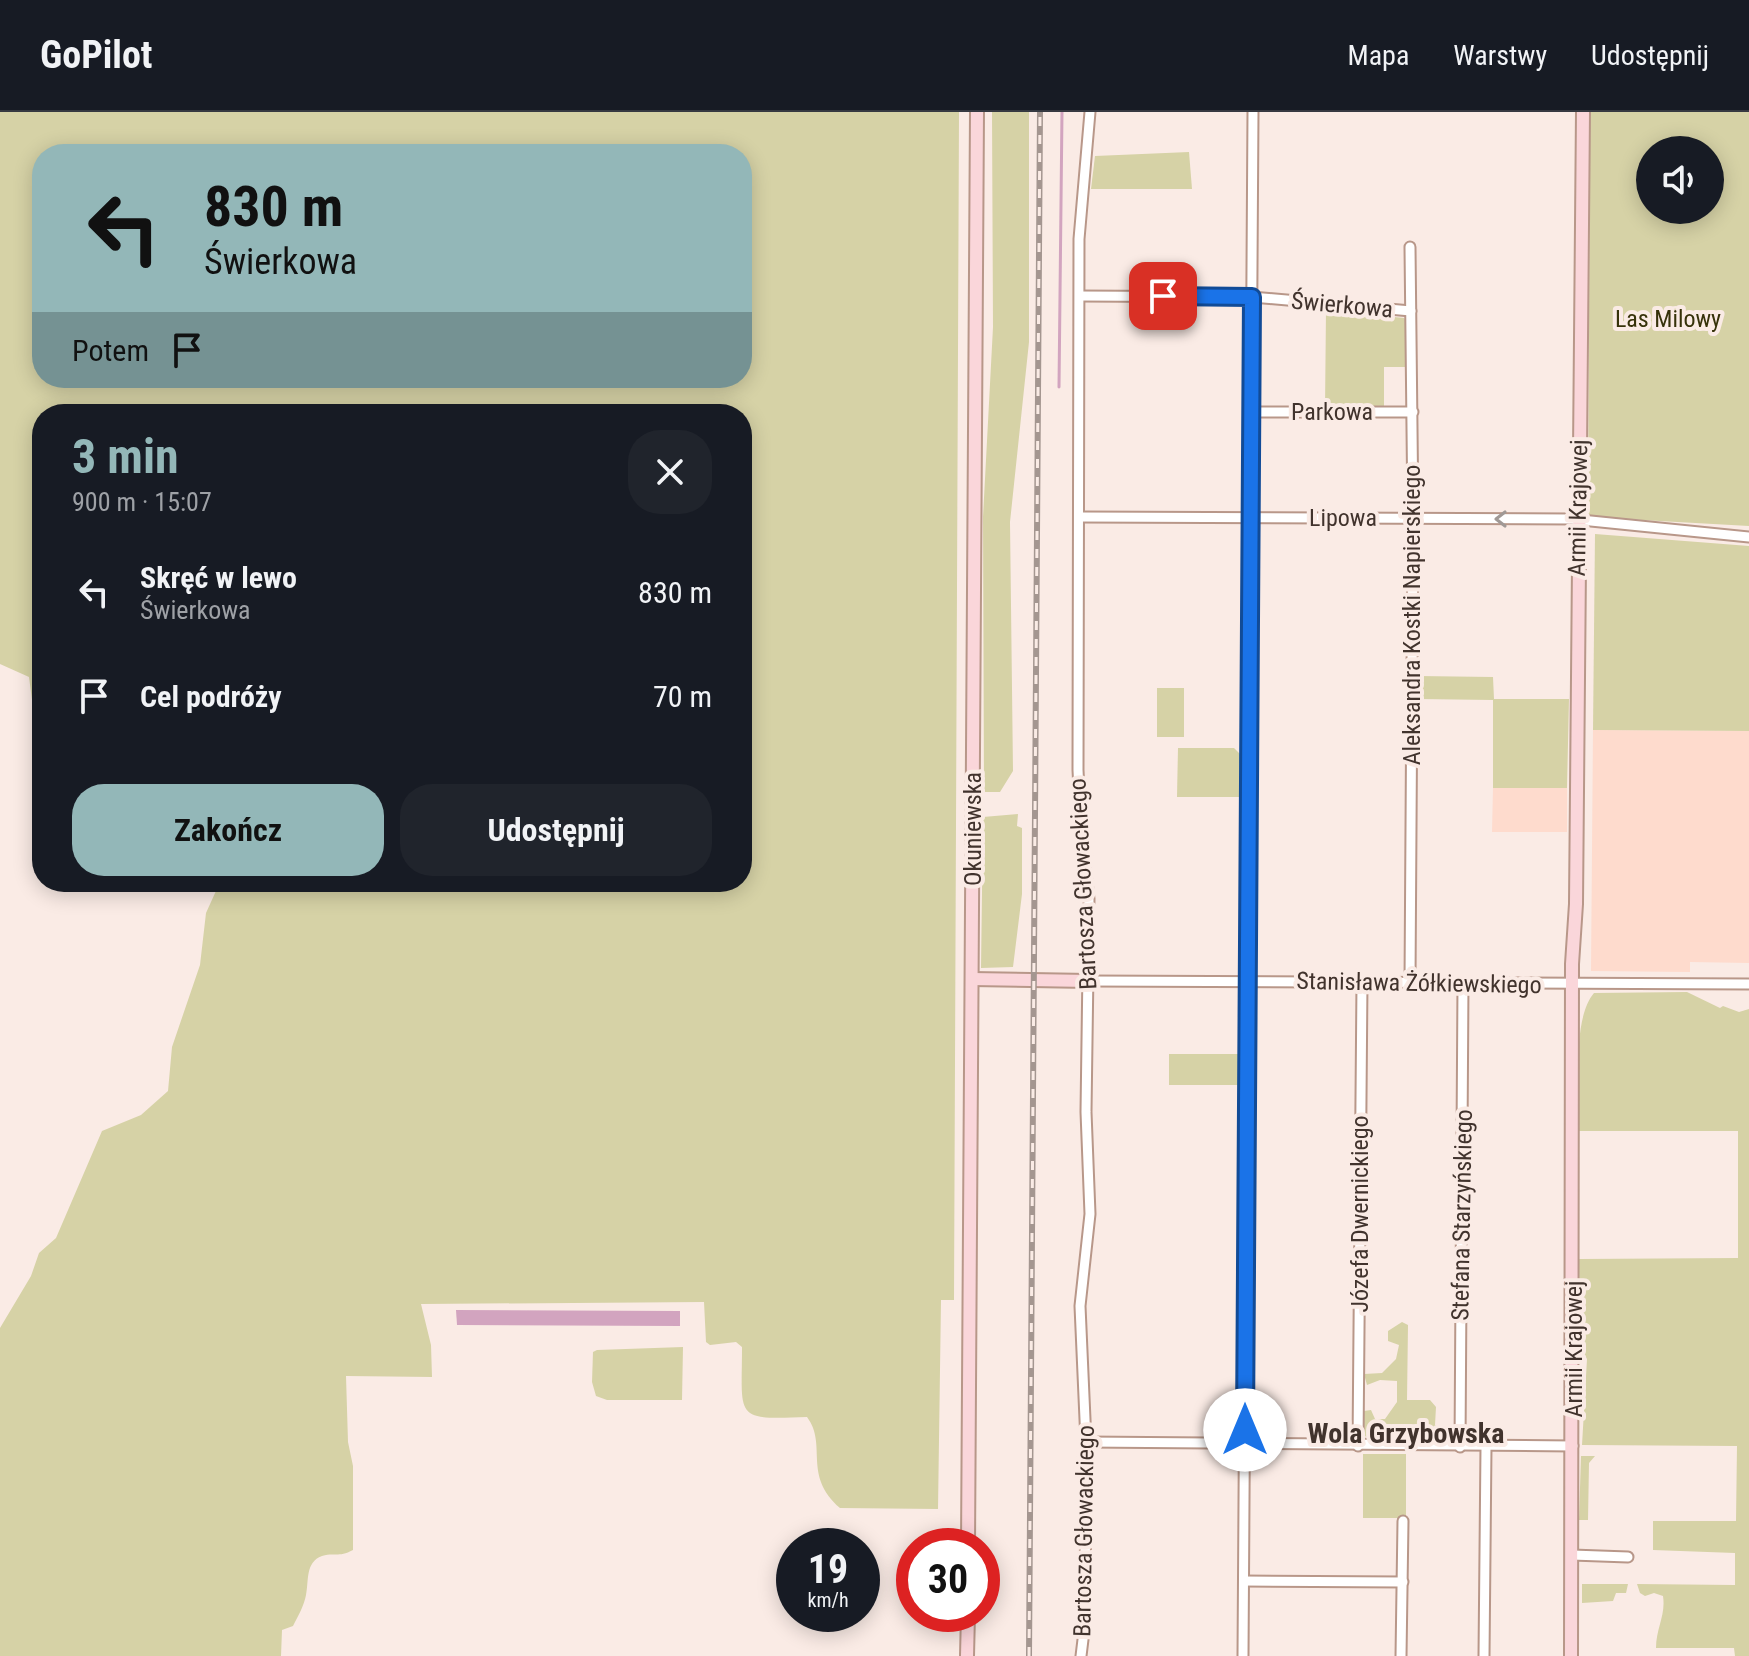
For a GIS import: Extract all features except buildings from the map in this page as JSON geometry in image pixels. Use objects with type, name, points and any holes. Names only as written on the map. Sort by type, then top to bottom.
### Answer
[{"type":"street","name":"Okuniewska","points":[[968,1528],[977,112]]},
{"type":"street","name":"Bartosza Głowackiego","points":[[1081,1656],[1085,1623],[1086,1442],[1080,1306],[1090,1214],[1086,1112],[1089,899],[1078,770],[1080,216],[1090,112]]},
{"type":"street","points":[[1243,1656],[1253,112]]},
{"type":"street","name":"Armii Krajowej","points":[[1571,1656],[1575,1042],[1579,1017],[1576,904],[1583,112]]},
{"type":"street","name":"Aleksandra Kostki Napierskiego","points":[[1410,247],[1413,412],[1410,982]]},
{"type":"street","name":"Świerkowa","points":[[1080,296],[1252,297],[1411,311]]},
{"type":"street","name":"Parkowa","points":[[1251,412],[1413,412]]},
{"type":"street","name":"Lipowa","points":[[1080,517],[1579,520],[1749,537]]},
{"type":"street","points":[[972,979],[1089,981]]},
{"type":"street","name":"Stanisława Żółkiewskiego","points":[[1089,981],[1749,984]]},
{"type":"street","name":"Józefa Dwernickiego","points":[[1358,1446],[1362,982]]},
{"type":"street","name":"Stefana Starzyńskiego","points":[[1460,1447],[1463,983]]},
{"type":"street","points":[[1086,1442],[1573,1446]]},
{"type":"street","points":[[1484,1656],[1486,1447]]},
{"type":"street","points":[[1401,1656],[1403,1521]]},
{"type":"street","points":[[1572,1555],[1628,1557]]},
{"type":"street","points":[[1244,1581],[1403,1582]]},
{"type":"street","points":[[967,1656],[968,1632]]},
{"type":"shaded area","points":[[1593,730],[1749,731],[1749,963],[1690,962],[1690,972],[1591,971]]},
{"type":"shaded area","points":[[1493,788],[1567,788],[1567,832],[1492,832]]},
{"type":"shaded area","points":[[456,1310],[680,1311],[680,1326],[457,1325]]},
{"type":"green space","points":[[0,112],[959,112],[954,1300],[941,1300],[938,1509],[840,1508],[822,1484],[818,1472],[816,1438],[807,1417],[766,1417],[747,1410],[743,1401],[742,1347],[736,1342],[710,1345],[706,1342],[704,1302],[421,1304],[431,1345],[432,1377],[346,1376],[348,1442],[353,1466],[353,1550],[322,1556],[313,1563],[301,1611],[293,1626],[282,1630],[281,1656],[0,1656],[0,1328],[31,1276],[39,1253],[56,1238],[102,1131],[141,1115],[168,1091],[172,1047],[200,965],[206,913],[215,892],[752,892],[752,404],[32,404],[32,700],[29,677],[0,664]]},
{"type":"green space","points":[[992,112],[1029,112],[1029,342],[1010,522],[1013,771],[1000,792],[984,792],[983,517],[993,327]]},
{"type":"green space","name":"Las Milowy","points":[[1590,112],[1749,112],[1749,526],[1588,517]]},
{"type":"green space","points":[[1189,152],[1192,189],[1091,189],[1095,156]]},
{"type":"green space","points":[[1326,310],[1404,318],[1407,321],[1407,367],[1384,367],[1384,408],[1325,408]]},
{"type":"green space","points":[[1595,534],[1749,546],[1749,731],[1593,730]]},
{"type":"green space","points":[[1418,676],[1493,677],[1494,699],[1569,699],[1567,788],[1493,788],[1493,700],[1418,699]]},
{"type":"green space","points":[[1157,688],[1184,688],[1184,737],[1157,737]]},
{"type":"green space","points":[[1178,748],[1234,748],[1240,754],[1240,797],[1177,797]]},
{"type":"green space","points":[[1018,814],[1017,826],[1022,828],[1022,894],[1013,967],[981,968],[983,817]]},
{"type":"green space","points":[[1687,992],[1720,1008],[1723,1006],[1739,1012],[1749,1009],[1749,1656],[1735,1656],[1734,1648],[1656,1648],[1663,1596],[1654,1593],[1645,1596],[1640,1593],[1637,1584],[1735,1585],[1735,1553],[1653,1550],[1653,1521],[1736,1521],[1737,1446],[1582,1445],[1587,1359],[1580,1346],[1579,1259],[1738,1258],[1738,1131],[1579,1131],[1579,1039],[1587,1005],[1594,993]]},
{"type":"green space","points":[[1169,1054],[1239,1054],[1239,1085],[1169,1085]]},
{"type":"green space","points":[[1402,1322],[1408,1325],[1407,1400],[1430,1400],[1436,1407],[1435,1425],[1455,1426],[1456,1437],[1366,1437],[1364,1434],[1364,1411],[1371,1410],[1375,1419],[1385,1419],[1397,1402],[1397,1381],[1380,1380],[1367,1385],[1364,1374],[1382,1373],[1396,1359],[1399,1345],[1388,1341],[1388,1331]]},
{"type":"green space","points":[[683,1347],[682,1400],[607,1400],[596,1396],[592,1382],[593,1352]]},
{"type":"green space","points":[[1363,1454],[1406,1454],[1406,1518],[1363,1518]]},
{"type":"green space","points":[[1581,1456],[1595,1456],[1589,1463],[1588,1520],[1579,1520]]},
{"type":"green space","points":[[1582,1584],[1628,1584],[1626,1593],[1616,1593],[1613,1601],[1582,1603]]},
{"type":"waterway","points":[[1059,387],[1062,112]]},
{"type":"railway","points":[[1029,1656],[1040,112]]},
{"type":"district","name":"Wola Grzybowska","points":[[1406,1433]]},
{"type":"route","points":[[1163,296],[1252,297],[1245,1430]]}]
